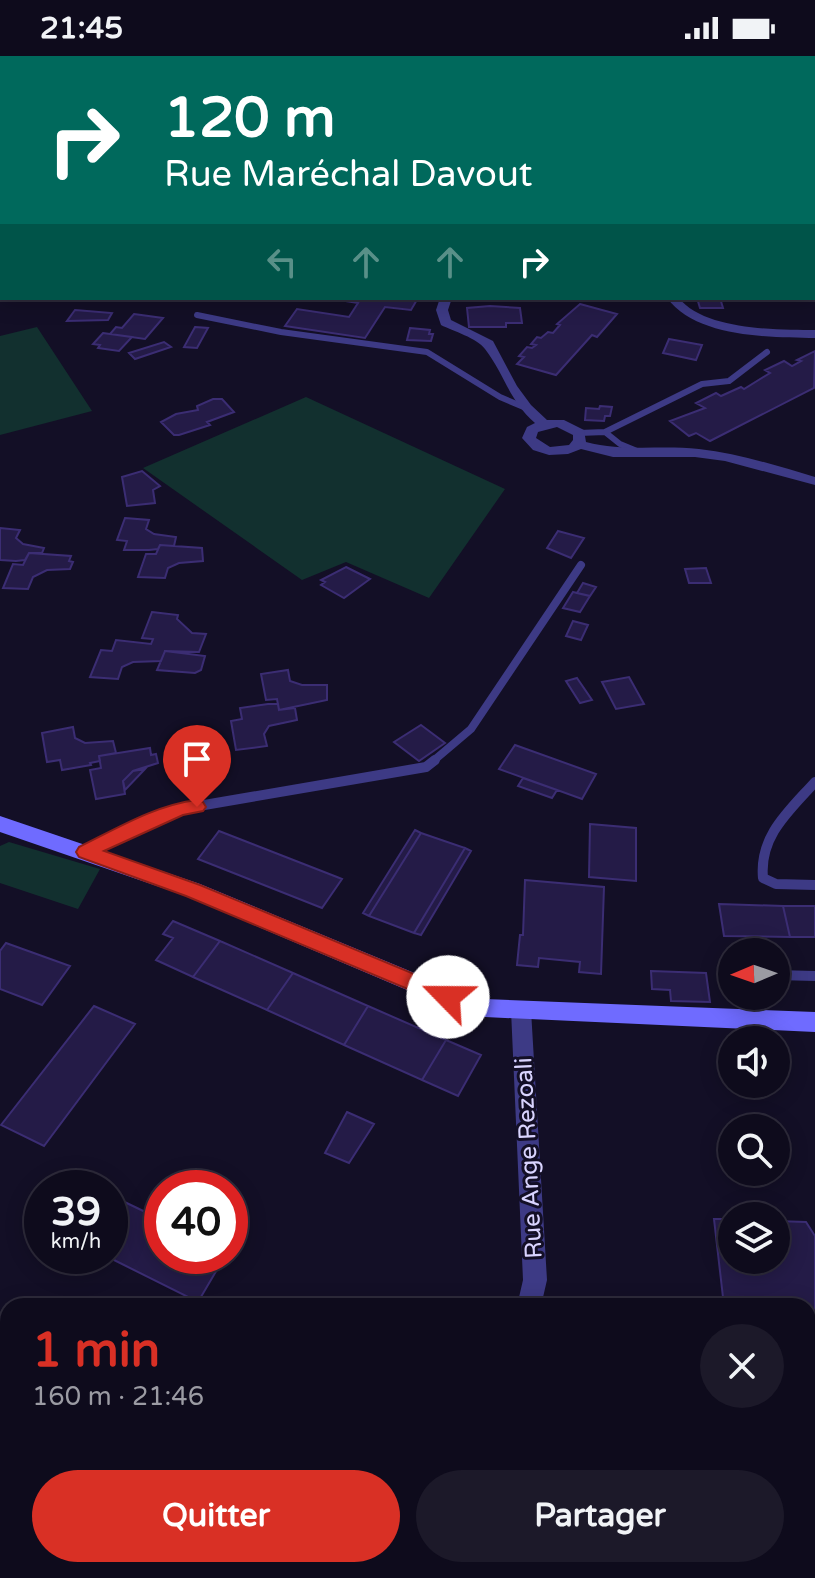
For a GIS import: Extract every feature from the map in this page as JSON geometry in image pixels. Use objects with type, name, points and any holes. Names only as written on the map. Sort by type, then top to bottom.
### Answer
[{"type":"street","points":[[445,300],[442,310],[445,322],[489,344],[526,408],[544,424]]},
{"type":"street","points":[[674,300],[681,311],[696,319],[778,333],[815,334]]},
{"type":"street","points":[[579,439],[560,452],[536,447],[529,434],[544,424],[567,425],[579,439],[613,453],[726,457],[815,481]]},
{"type":"street","points":[[0,824],[193,890],[448,997],[485,1008],[815,1022]]},
{"type":"street","name":"Rue Ange Rezoali","points":[[521,1010],[535,1280],[531,1298]]},
{"type":"lane","points":[[197,315],[281,332],[427,352],[442,358],[511,404],[526,408]]},
{"type":"lane","points":[[579,439],[605,432],[702,384],[729,381],[767,352]]},
{"type":"lane","points":[[605,432],[620,444],[640,452]]},
{"type":"lane","points":[[86,852],[181,809],[426,767],[471,729],[581,565]]},
{"type":"lane","points":[[815,782],[766,838],[760,861],[763,878],[776,884],[815,885]]},
{"type":"lane","points":[[790,975],[815,976]]},
{"type":"green space","points":[[37,327],[92,411],[0,435],[0,336]]},
{"type":"green space","points":[[306,397],[505,489],[429,598],[346,562],[302,580],[143,468]]},
{"type":"green space","points":[[9,842],[100,869],[78,909],[0,883],[0,846]]},
{"type":"building","points":[[339,300],[417,300],[411,310],[385,307],[365,338],[285,326],[297,309],[349,317],[358,303]]},
{"type":"building","points":[[698,300],[721,300],[723,308],[700,308]]},
{"type":"building","points":[[580,304],[617,314],[597,337],[592,335],[556,375],[517,364],[524,357],[519,356],[527,347],[536,345],[531,344],[537,337],[553,333],[560,325],[557,324]]},
{"type":"building","points":[[467,308],[520,308],[522,323],[506,323],[506,327],[469,327]]},
{"type":"building","points":[[75,310],[112,313],[108,320],[67,321]]},
{"type":"building","points":[[134,314],[163,318],[145,339],[110,334],[116,327],[122,328]]},
{"type":"building","points":[[195,327],[208,328],[197,348],[184,347]]},
{"type":"building","points":[[410,328],[430,330],[429,334],[433,334],[431,341],[407,340]]},
{"type":"building","points":[[103,333],[132,337],[119,351],[98,348],[100,345],[93,344]]},
{"type":"building","points":[[669,339],[702,345],[696,360],[663,353]]},
{"type":"building","points":[[164,342],[171,347],[135,359],[129,353]]},
{"type":"building","points":[[815,351],[814,388],[710,441],[696,433],[689,436],[670,421],[705,408],[696,403],[716,393],[721,396],[741,387],[744,389],[770,373],[765,370],[784,361],[792,366]]},
{"type":"building","points":[[213,399],[222,399],[234,412],[207,422],[210,425],[179,435],[174,435],[161,422],[176,414],[198,410],[197,406]]},
{"type":"building","points":[[600,406],[612,407],[610,416],[605,416],[604,421],[585,420],[586,408],[599,409]]},
{"type":"building","points":[[142,471],[160,486],[153,490],[155,503],[127,506],[122,477]]},
{"type":"building","points":[[125,518],[149,520],[146,529],[154,534],[176,537],[174,546],[124,550],[127,541],[117,540]]},
{"type":"building","points":[[0,528],[20,530],[16,538],[23,544],[44,548],[42,553],[29,553],[25,560],[0,560]]},
{"type":"building","points":[[558,531],[584,538],[571,558],[547,548]]},
{"type":"building","points":[[160,545],[202,548],[203,561],[179,563],[168,568],[165,578],[138,577],[146,554],[156,554]]},
{"type":"building","points":[[29,553],[71,556],[69,561],[73,562],[70,569],[47,570],[33,577],[28,589],[3,588],[13,564],[23,565]]},
{"type":"building","points":[[346,567],[370,579],[344,598],[321,585],[325,582],[321,580]]},
{"type":"building","points":[[706,568],[711,583],[689,583],[685,569]]},
{"type":"building","points":[[583,583],[596,587],[590,596],[577,593]]},
{"type":"building","points":[[573,592],[590,596],[580,612],[563,608]]},
{"type":"building","points":[[152,612],[178,615],[177,619],[192,633],[206,634],[199,652],[165,651],[161,661],[133,662],[122,667],[118,679],[90,677],[101,650],[112,651],[116,640],[151,644],[153,639],[142,638]]},
{"type":"building","points":[[573,621],[588,625],[581,640],[566,636]]},
{"type":"building","points":[[165,651],[205,656],[201,670],[195,673],[157,670]]},
{"type":"building","points":[[288,670],[290,681],[302,685],[327,685],[327,700],[279,710],[277,699],[266,700],[261,674]]},
{"type":"building","points":[[629,677],[644,704],[616,709],[602,682]]},
{"type":"building","points":[[577,678],[592,700],[580,703],[566,681]]},
{"type":"building","points":[[278,704],[279,710],[295,708],[297,720],[269,726],[264,734],[267,746],[236,750],[231,721],[242,719],[240,708]]},
{"type":"building","points":[[421,725],[445,743],[419,761],[394,742]]},
{"type":"building","points":[[73,727],[75,738],[85,743],[113,741],[116,753],[99,756],[100,761],[91,765],[62,770],[60,760],[47,762],[42,733]]},
{"type":"building","points":[[515,745],[596,774],[582,799],[499,769]]},
{"type":"building","points":[[150,748],[151,755],[156,754],[158,763],[133,771],[123,781],[125,794],[96,799],[90,770],[101,768],[99,756]]},
{"type":"building","points":[[145,769],[125,790],[123,781],[133,771]]},
{"type":"building","points":[[523,778],[557,790],[552,798],[518,786]]},
{"type":"building","points":[[590,824],[636,828],[636,881],[589,877]]},
{"type":"building","points":[[415,830],[421,833],[369,916],[363,913]]},
{"type":"building","points":[[219,831],[342,879],[322,908],[198,859]]},
{"type":"building","points":[[421,833],[465,848],[414,933],[369,916]]},
{"type":"building","points":[[465,848],[471,851],[421,935],[414,933]]},
{"type":"building","points":[[525,880],[604,887],[601,974],[579,972],[580,962],[539,958],[538,967],[517,965],[520,935],[523,935]]},
{"type":"building","points":[[719,904],[783,906],[790,937],[724,936]]},
{"type":"building","points":[[783,906],[815,906],[815,937],[790,937]]},
{"type":"building","points":[[173,921],[220,941],[193,977],[156,960],[173,938],[163,934]]},
{"type":"building","points":[[220,941],[293,973],[267,1010],[193,977]]},
{"type":"building","points":[[6,943],[70,966],[42,1005],[0,989],[0,951]]},
{"type":"building","points":[[651,971],[706,973],[710,1002],[671,1001],[670,990],[652,989]]},
{"type":"building","points":[[293,973],[368,1006],[344,1045],[267,1010]]},
{"type":"building","points":[[94,1006],[135,1024],[44,1146],[1,1125]]},
{"type":"building","points":[[368,1006],[446,1040],[422,1080],[344,1045]]},
{"type":"building","points":[[446,1040],[481,1055],[458,1096],[422,1080]]},
{"type":"building","points":[[347,1112],[374,1124],[349,1163],[325,1153]]},
{"type":"building","points":[[128,1204],[144,1211],[144,1274],[214,1274],[200,1298],[190,1298],[128,1267]]},
{"type":"building","points":[[714,1219],[718,1219],[718,1254]]},
{"type":"building","points":[[790,1221],[806,1222],[815,1236],[815,1298],[723,1298],[720,1274],[790,1274]]},
{"type":"route","points":[[197,807],[181,809],[137,826],[86,852],[193,890],[448,997]]}]
